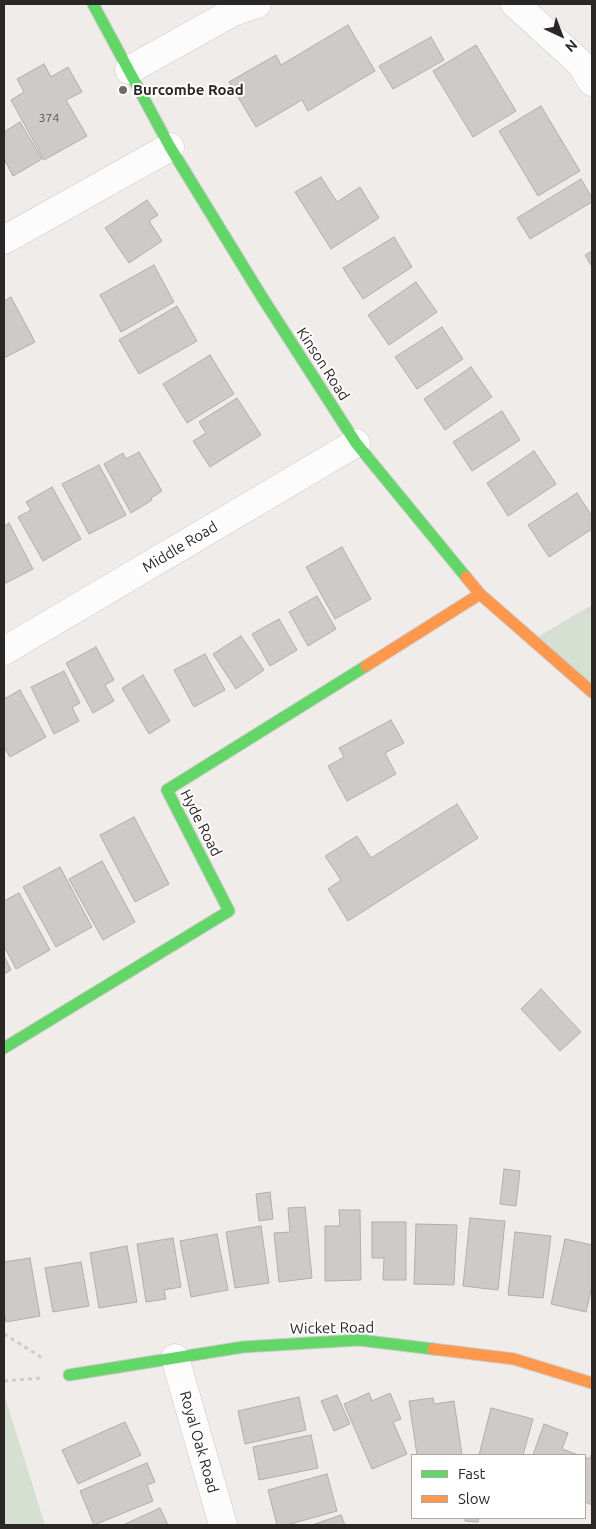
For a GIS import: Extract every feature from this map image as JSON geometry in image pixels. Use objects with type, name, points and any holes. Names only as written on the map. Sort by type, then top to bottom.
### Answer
[{"type":"street","name":"Kinson Road","points":[[93,4],[170,147],[262,297],[356,443],[480,594],[592,692]]},
{"type":"street","points":[[129,70],[233,12],[257,4]]},
{"type":"street","points":[[515,4],[580,63],[592,82]]},
{"type":"street","points":[[4,240],[170,147]]},
{"type":"street","name":"Middle Road","points":[[4,651],[356,443]]},
{"type":"street","name":"Hyde Road","points":[[4,1048],[229,911],[167,790],[480,594]]},
{"type":"street","name":"Wicket Road","points":[[69,1375],[243,1347],[360,1340],[514,1360],[592,1383]]},
{"type":"street","name":"Royal Oak Road","points":[[175,1358],[223,1525]]},
{"type":"path","points":[[4,1334],[69,1375]]},
{"type":"path","points":[[4,1380],[69,1375]]},
{"type":"shaded area","points":[[592,605],[592,692],[532,640]]},
{"type":"shaded area","points":[[4,1394],[41,1512],[45,1525],[4,1525]]},
{"type":"building","points":[[348,25],[375,71],[308,111],[302,100],[256,127],[229,82],[276,55],[281,65]]},
{"type":"building","points":[[431,37],[444,60],[393,89],[379,66]]},
{"type":"building","points":[[476,45],[516,111],[473,137],[433,71]]},
{"type":"building","points":[[44,64],[51,77],[68,67],[82,92],[66,100],[87,136],[44,160],[11,100],[24,92],[17,79]]},
{"type":"building","points":[[541,106],[580,171],[538,196],[499,131]]},
{"type":"building","points":[[20,122],[42,159],[13,176],[4,159],[4,132]]},
{"type":"building","points":[[321,177],[337,202],[360,187],[379,218],[331,249],[295,192]]},
{"type":"building","points":[[581,179],[592,198],[592,202],[530,239],[517,218]]},
{"type":"building","points":[[147,200],[158,215],[149,221],[162,241],[129,263],[105,228]]},
{"type":"building","points":[[394,237],[412,267],[363,299],[343,268]]},
{"type":"building","points":[[592,251],[592,267],[585,255]]},
{"type":"building","points":[[154,265],[174,302],[121,332],[100,295]]},
{"type":"building","points":[[416,282],[437,312],[389,345],[368,315]]},
{"type":"building","points":[[11,297],[35,342],[4,358],[4,301]]},
{"type":"building","points":[[177,306],[197,341],[139,374],[119,340]]},
{"type":"building","points":[[442,327],[463,359],[417,389],[395,357]]},
{"type":"building","points":[[210,355],[234,394],[187,423],[163,384]]},
{"type":"building","points":[[471,367],[492,397],[445,430],[424,399]]},
{"type":"building","points":[[237,398],[261,435],[210,467],[193,441],[206,433],[199,422]]},
{"type":"building","points":[[502,411],[520,440],[472,471],[453,442]]},
{"type":"building","points":[[534,451],[556,484],[508,516],[487,483]]},
{"type":"building","points":[[139,452],[162,491],[151,498],[152,500],[131,513],[104,464],[123,453],[126,459]]},
{"type":"building","points":[[99,465],[126,515],[89,534],[62,484]]},
{"type":"building","points":[[52,487],[81,539],[43,561],[18,517],[31,510],[26,502]]},
{"type":"building","points":[[577,493],[592,516],[592,529],[549,557],[528,525]]},
{"type":"building","points":[[9,523],[33,569],[4,584],[4,526]]},
{"type":"building","points":[[342,547],[371,599],[335,619],[306,567]]},
{"type":"building","points":[[317,596],[336,629],[308,646],[289,612]]},
{"type":"building","points":[[279,619],[297,650],[270,666],[252,634]]},
{"type":"building","points":[[241,636],[264,670],[236,689],[213,654]]},
{"type":"building","points":[[96,647],[114,680],[105,685],[114,701],[93,713],[66,663]]},
{"type":"building","points":[[205,654],[225,690],[194,707],[174,670]]},
{"type":"building","points":[[64,671],[80,703],[72,707],[79,721],[54,734],[31,687]]},
{"type":"building","points":[[143,675],[170,721],[149,734],[122,688]]},
{"type":"building","points":[[20,690],[46,737],[10,757],[4,747],[4,699]]},
{"type":"building","points":[[391,720],[404,743],[385,753],[396,774],[347,801],[328,766],[344,757],[339,748]]},
{"type":"building","points":[[457,804],[478,838],[348,921],[328,889],[341,880],[325,856],[357,836],[371,858]]},
{"type":"building","points":[[134,817],[169,884],[135,902],[100,835]]},
{"type":"building","points":[[102,861],[135,922],[103,940],[69,879]]},
{"type":"building","points":[[60,867],[92,927],[56,947],[23,887]]},
{"type":"building","points":[[19,893],[50,950],[16,969],[4,946],[4,901]]},
{"type":"building","points":[[4,956],[11,970],[4,974]]},
{"type":"building","points":[[541,989],[581,1032],[560,1051],[521,1009]]},
{"type":"building","points":[[504,1169],[520,1171],[516,1206],[500,1204]]},
{"type":"building","points":[[270,1192],[273,1219],[259,1221],[256,1194]]},
{"type":"building","points":[[305,1207],[312,1278],[279,1282],[274,1233],[290,1232],[288,1208]]},
{"type":"building","points":[[339,1210],[360,1210],[361,1280],[325,1281],[325,1226],[340,1226]]},
{"type":"building","points":[[470,1218],[505,1221],[498,1290],[463,1286]]},
{"type":"building","points":[[372,1222],[406,1222],[406,1280],[383,1280],[384,1258],[372,1258]]},
{"type":"building","points":[[416,1224],[457,1225],[454,1285],[414,1284]]},
{"type":"building","points":[[261,1226],[269,1283],[235,1288],[226,1232]]},
{"type":"building","points":[[515,1232],[551,1236],[543,1298],[508,1295]]},
{"type":"building","points":[[217,1234],[228,1290],[191,1297],[180,1241]]},
{"type":"building","points":[[173,1238],[181,1287],[164,1290],[166,1299],[146,1302],[137,1244]]},
{"type":"building","points":[[565,1239],[592,1245],[592,1285],[586,1312],[551,1304]]},
{"type":"building","points":[[127,1246],[137,1302],[99,1308],[90,1253]]},
{"type":"building","points":[[30,1258],[40,1316],[6,1322],[4,1311],[4,1262]]},
{"type":"building","points":[[81,1262],[89,1306],[53,1312],[45,1268]]},
{"type":"building","points":[[369,1393],[372,1401],[390,1393],[401,1419],[393,1422],[407,1454],[372,1469],[344,1404]]},
{"type":"building","points":[[337,1395],[350,1424],[334,1431],[321,1401]]},
{"type":"building","points":[[299,1397],[306,1430],[245,1444],[238,1411]]},
{"type":"building","points":[[433,1398],[434,1404],[454,1401],[462,1454],[417,1454],[409,1401]]},
{"type":"building","points":[[491,1408],[533,1419],[523,1454],[479,1454]]},
{"type":"building","points":[[125,1422],[141,1455],[78,1484],[62,1450]]},
{"type":"building","points":[[544,1424],[568,1433],[562,1449],[576,1454],[533,1454]]},
{"type":"building","points":[[311,1435],[318,1468],[259,1480],[253,1447]]},
{"type":"building","points":[[592,1452],[592,1505],[586,1502],[586,1457],[590,1459]]},
{"type":"building","points":[[147,1463],[155,1482],[147,1485],[153,1501],[94,1525],[80,1491]]},
{"type":"building","points":[[327,1474],[337,1511],[287,1525],[277,1525],[268,1490]]},
{"type":"building","points":[[160,1508],[168,1525],[123,1525]]},
{"type":"building","points":[[341,1515],[345,1525],[312,1525]]},
{"type":"building","points":[[465,1519],[479,1519],[478,1522],[465,1521]]},
{"type":"traffic: fast","points":[[93,4],[170,147],[262,297],[356,443],[466,577]]},
{"type":"traffic: fast","points":[[4,1048],[229,911],[167,790],[366,666]]},
{"type":"traffic: fast","points":[[69,1375],[243,1347],[359,1340],[433,1349]]},
{"type":"traffic: slow","points":[[466,577],[480,594],[592,692]]},
{"type":"traffic: slow","points":[[366,666],[480,594]]},
{"type":"traffic: slow","points":[[433,1349],[514,1359],[592,1383]]},
{"type":"place","name":"Burcombe Road","points":[[123,90]]}]
